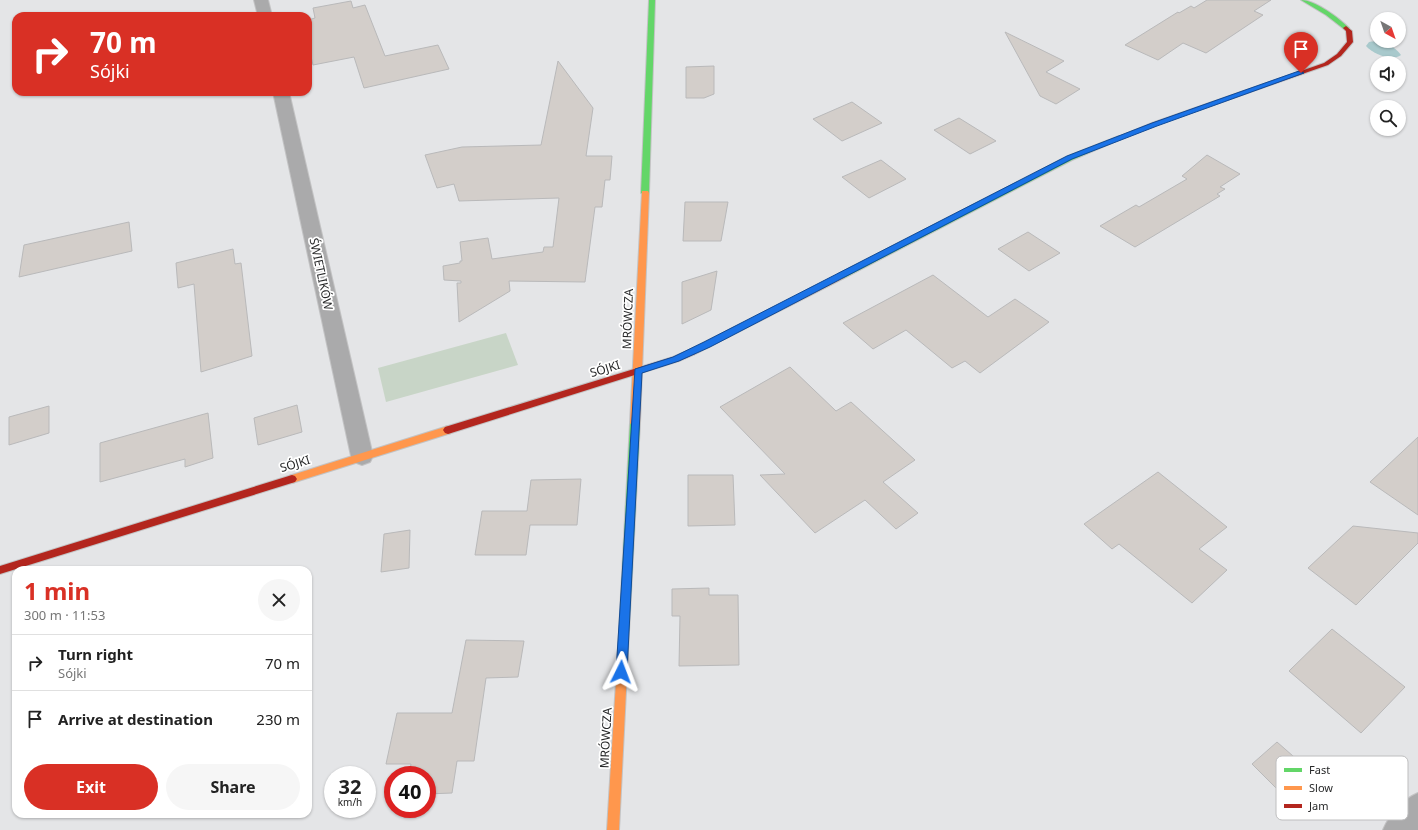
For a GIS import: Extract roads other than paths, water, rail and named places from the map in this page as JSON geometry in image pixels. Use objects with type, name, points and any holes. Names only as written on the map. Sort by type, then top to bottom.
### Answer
[{"type":"street","points":[[261,0],[264,12]]},
{"type":"street","name":"MRÓWCZA","points":[[613,830],[638,371],[652,0]]},
{"type":"street","name":"SÓJKI","points":[[13,566],[676,359],[707,345],[1070,158],[1154,124],[1326,64],[1339,55],[1350,42],[1349,31],[1339,21],[1304,0]]},
{"type":"street","name":"ŚWIETLIKÓW","points":[[282,96],[362,456]]},
{"type":"street","name":"SÓJKI","points":[[0,570],[12,566]]},
{"type":"street","points":[[1408,819],[1418,808]]},
{"type":"street","points":[[1398,830],[1407,820]]},
{"type":"water","points":[[1370,42],[1370,48],[1395,48],[1401,55],[1383,56],[1373,52],[1366,46]]}]
